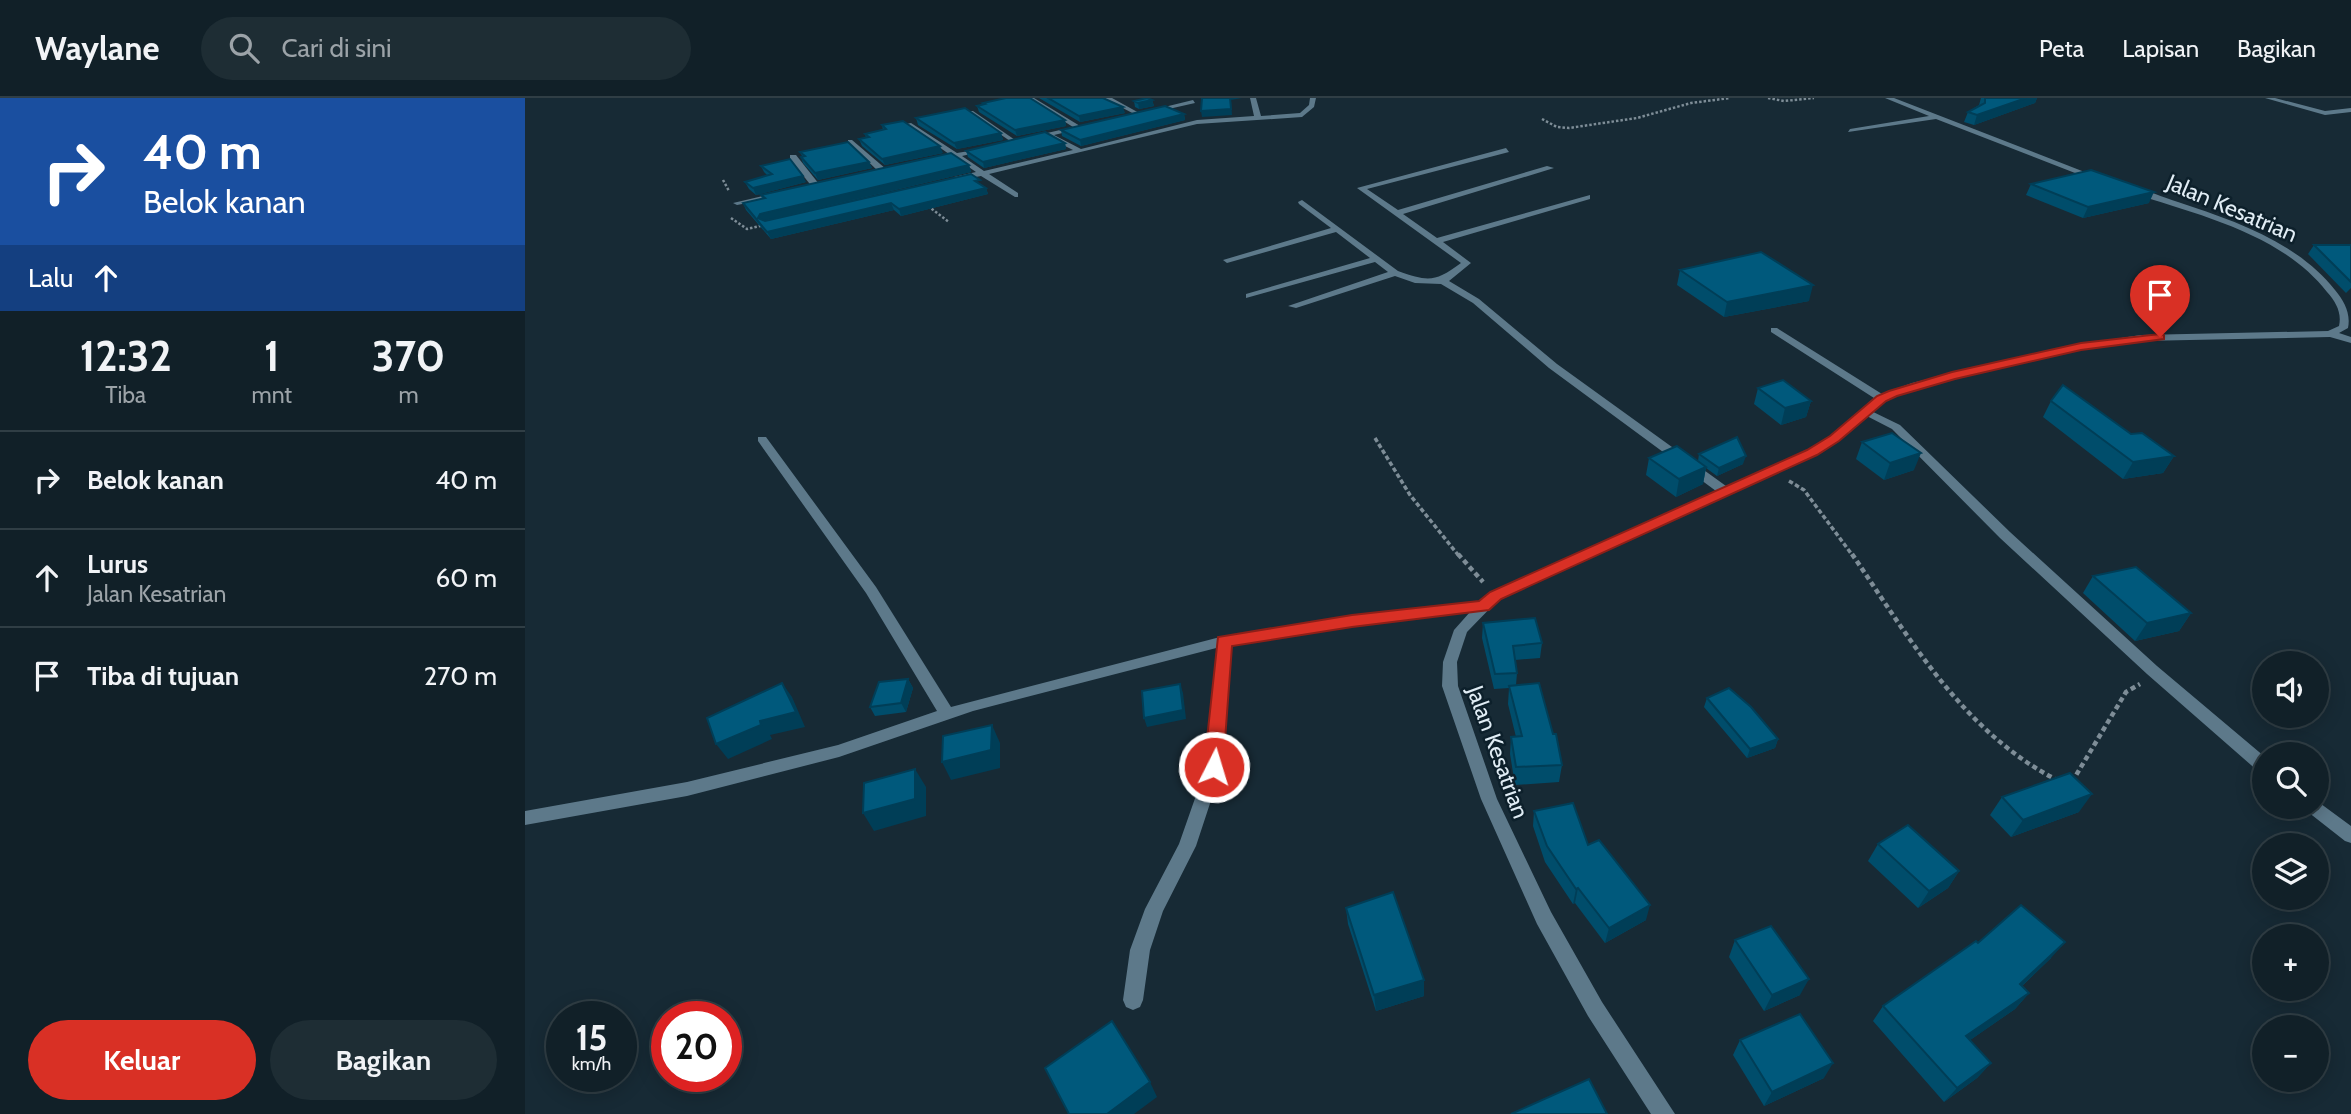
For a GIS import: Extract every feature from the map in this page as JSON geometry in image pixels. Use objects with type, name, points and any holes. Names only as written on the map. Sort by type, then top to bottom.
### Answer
[{"type":"street","points":[[1030,98],[1078,127]]},
{"type":"street","points":[[1107,98],[1138,114]]},
{"type":"street","points":[[1253,98],[1258,119]]},
{"type":"street","points":[[945,182],[1197,122],[1302,115],[1312,106],[1313,98]]},
{"type":"street","name":"Jalan Kesatrian","points":[[1664,1114],[1595,1009],[1550,930],[1489,799],[1450,686],[1454,645],[1468,621],[1489,601],[1812,452],[1834,438],[1881,398],[1916,385],[2094,345],[2179,336],[2330,334],[2343,328],[2345,323],[2344,312],[2331,290],[2300,260],[2228,224],[2117,185],[1957,120],[1937,117],[1888,98]]},
{"type":"street","points":[[2267,98],[2325,113],[2351,110]]},
{"type":"street","points":[[1126,116],[1193,100],[1197,122]]},
{"type":"street","points":[[971,112],[1015,142]]},
{"type":"street","points":[[1850,131],[1937,117]]},
{"type":"street","points":[[909,124],[1015,195]]},
{"type":"street","points":[[1003,145],[1090,124]]},
{"type":"street","points":[[1048,134],[1080,151]]},
{"type":"street","points":[[850,141],[883,171]]},
{"type":"street","points":[[931,160],[991,147]]},
{"type":"street","points":[[1443,281],[1467,263],[1361,188],[1506,150]]},
{"type":"street","points":[[793,157],[816,186]]},
{"type":"street","points":[[1397,213],[1550,168]]},
{"type":"street","points":[[870,174],[895,169]]},
{"type":"street","points":[[803,189],[829,183]]},
{"type":"street","points":[[737,203],[789,192]]},
{"type":"street","points":[[1436,241],[1587,197]]},
{"type":"street","points":[[1302,202],[1395,272],[1415,280],[1443,281],[1476,301],[1553,366],[1726,492]]},
{"type":"street","points":[[1227,260],[1338,229]]},
{"type":"street","points":[[1249,296],[1377,259]]},
{"type":"street","points":[[1293,306],[1395,272]]},
{"type":"street","points":[[1775,330],[1881,398]]},
{"type":"street","points":[[2330,334],[2351,340]]},
{"type":"street","points":[[1865,411],[1896,427],[2005,535],[2252,756]]},
{"type":"street","points":[[762,439],[871,590],[947,714]]},
{"type":"street","points":[[525,818],[687,789],[839,751],[947,714],[1224,641],[1489,601]]},
{"type":"street","points":[[1133,1000],[1140,950],[1154,909],[1187,846],[1214,767],[1224,641]]},
{"type":"street","points":[[2329,819],[2351,836]]},
{"type":"path","points":[[1542,119],[1557,127],[1569,128],[1637,118],[1691,103],[1730,98]]},
{"type":"path","points":[[1768,98],[1784,101],[1815,98]]},
{"type":"path","points":[[928,206],[949,222]]},
{"type":"path","points":[[1375,438],[1402,485],[1489,601]]},
{"type":"path","points":[[1764,475],[1793,481],[1803,488],[1943,685],[1994,738],[2053,779],[2069,783],[2073,781],[2126,692],[2160,676]]},
{"type":"building","points":[[1006,98],[1030,98],[1065,120],[1015,130],[977,106]]},
{"type":"building","points":[[1048,98],[1103,98],[1123,107],[1079,116]]},
{"type":"building","points":[[1147,98],[1152,100],[1138,103],[1134,101]]},
{"type":"building","points":[[1202,98],[1230,98],[1231,109],[1201,111]]},
{"type":"building","points":[[1985,98],[2026,98],[1977,115],[1968,112],[1985,103]]},
{"type":"building","points":[[1165,106],[1184,114],[1080,140],[1061,130]]},
{"type":"building","points":[[965,108],[1001,133],[954,143],[916,118]]},
{"type":"building","points":[[903,121],[940,146],[882,159],[859,139],[869,137],[865,134],[886,129],[882,125]]},
{"type":"building","points":[[1045,132],[1065,143],[983,162],[966,151]]},
{"type":"building","points":[[848,142],[869,162],[815,173],[801,157],[805,156],[800,152]]},
{"type":"building","points":[[951,153],[969,165],[760,214],[758,218],[765,221],[971,174],[980,180],[975,181],[986,188],[899,209],[891,203],[767,232],[743,203],[765,198],[761,195]]},
{"type":"building","points":[[790,159],[803,176],[753,188],[745,182],[772,174],[761,166]]},
{"type":"building","points":[[2091,170],[2154,192],[2088,207],[2031,184]]},
{"type":"building","points":[[2314,245],[2351,245],[2351,282]]},
{"type":"building","points":[[1761,252],[1813,285],[1727,302],[1680,270]]},
{"type":"building","points":[[1783,380],[1811,401],[1785,408],[1758,388]]},
{"type":"building","points":[[2063,385],[2131,434],[2142,433],[2174,456],[2133,462],[2051,401]]},
{"type":"building","points":[[1892,433],[1921,453],[1890,463],[1862,442]]},
{"type":"building","points":[[1737,437],[1746,456],[1719,468],[1699,454]]},
{"type":"building","points":[[1677,446],[1706,467],[1679,479],[1649,458]]},
{"type":"building","points":[[2136,567],[2191,613],[2147,623],[2093,576]]},
{"type":"building","points":[[1535,618],[1542,643],[1513,646],[1517,673],[1495,674],[1483,623]]},
{"type":"building","points":[[908,679],[901,703],[870,707],[879,682]]},
{"type":"building","points":[[782,683],[796,712],[760,721],[761,725],[716,744],[707,718]]},
{"type":"building","points":[[1539,683],[1553,734],[1556,734],[1562,765],[1516,767],[1511,737],[1522,736],[1509,686]]},
{"type":"building","points":[[1180,684],[1183,710],[1144,718],[1142,691]]},
{"type":"building","points":[[1729,688],[1751,707],[1778,739],[1750,749],[1707,698]]},
{"type":"building","points":[[992,725],[991,750],[942,762],[943,736]]},
{"type":"building","points":[[915,769],[915,799],[863,813],[864,783]]},
{"type":"building","points":[[2070,773],[2092,794],[2023,820],[2002,797]]},
{"type":"building","points":[[1573,803],[1588,845],[1599,840],[1650,905],[1609,928],[1578,888],[1576,889],[1547,846],[1534,811]]},
{"type":"building","points":[[1908,825],[1959,871],[1929,891],[1878,844]]},
{"type":"building","points":[[1393,892],[1424,980],[1374,995],[1346,908]]},
{"type":"building","points":[[2021,905],[2065,942],[2020,984],[2029,993],[1966,1036],[1991,1063],[1957,1088],[1883,1006],[1976,941],[1978,943]]},
{"type":"building","points":[[1771,926],[1809,979],[1772,995],[1735,940]]},
{"type":"building","points":[[1800,1014],[1833,1063],[1772,1092],[1740,1040]]},
{"type":"building","points":[[1112,1021],[1150,1082],[1107,1114],[1069,1114],[1045,1068]]},
{"type":"building","points":[[1589,1079],[1607,1114],[1511,1114]]},
{"type":"route","points":[[1214,767],[1224,641],[1352,621],[1483,606],[1495,595],[1812,452],[1851,425],[1881,398],[1893,393],[1916,385],[2081,346],[2160,337]]}]
